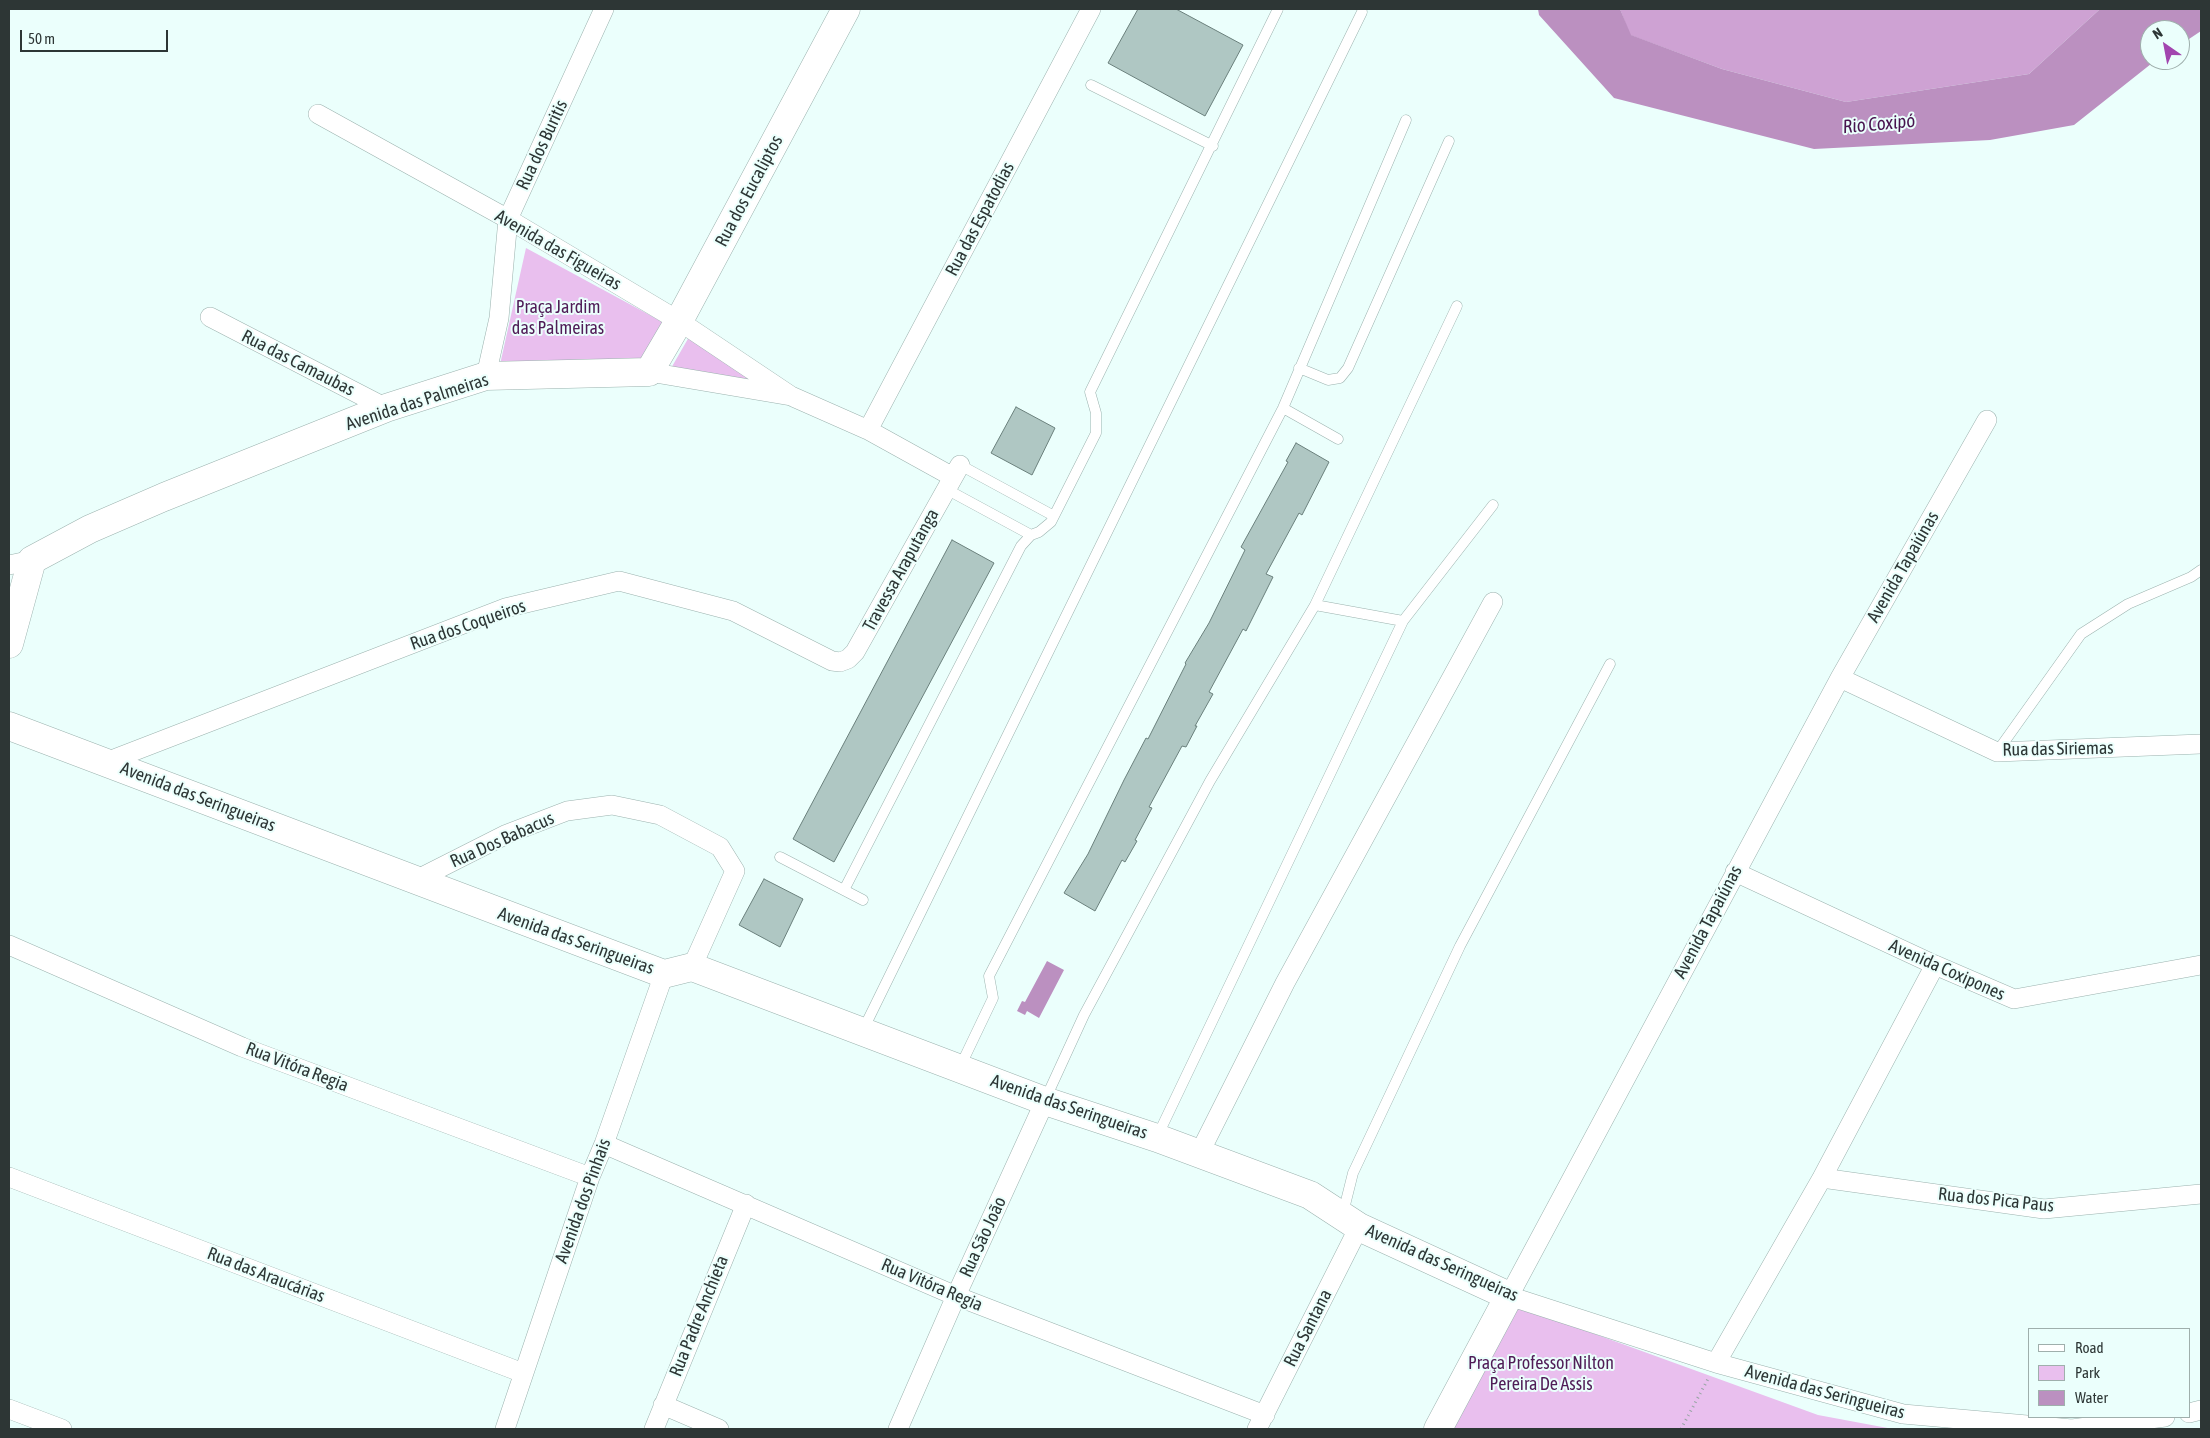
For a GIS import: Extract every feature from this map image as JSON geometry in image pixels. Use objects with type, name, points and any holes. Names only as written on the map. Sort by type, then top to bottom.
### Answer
[{"type":"street","name":"Rua dos Buritis","points":[[486,376],[499,318],[508,219],[602,9]]},
{"type":"street","name":"Rua dos Eucaliptos","points":[[649,372],[679,321],[846,9]]},
{"type":"street","name":"Rua das Espatodias","points":[[868,430],[1091,9]]},
{"type":"street","name":"Avenida das Figueiras","points":[[318,114],[508,219],[679,321],[791,396]]},
{"type":"street","name":"Rua das Camaubas","points":[[210,318],[386,408]]},
{"type":"street","name":"Avenida das Palmeiras","points":[[20,562],[156,500],[386,408],[486,376],[649,372],[791,396],[868,430],[953,477]]},
{"type":"street","name":"Avenida Tapaiúnas","points":[[1438,1429],[1840,678],[1987,420]]},
{"type":"street","name":"Travessa Araputanga","points":[[832,661],[840,662],[848,659],[855,652],[953,477]]},
{"type":"street","points":[[9,644],[20,562]]},
{"type":"street","name":"Rua dos Coqueiros","points":[[106,762],[505,608],[619,581],[733,611],[832,661]]},
{"type":"street","points":[[1198,1154],[1285,983],[1493,602]]},
{"type":"street","name":"Rua das Siriemas","points":[[1840,678],[1996,752],[2201,744]]},
{"type":"street","name":"Avenida das Seringueiras","points":[[9,726],[414,881],[664,974],[692,967],[863,1030],[1045,1101],[1157,1138],[1310,1195],[1351,1221],[1510,1296],[1716,1363],[1904,1414],[2071,1429],[2157,1418]]},
{"type":"street","name":"Rua Dos Babacus","points":[[414,881],[507,834],[567,811],[612,805],[660,815],[720,847],[735,871],[692,967]]},
{"type":"street","name":"Avenida Coxipones","points":[[1735,872],[1935,965],[2014,999],[2201,964]]},
{"type":"street","name":"Rua Vitóra Regia","points":[[9,945],[235,1044],[590,1177]]},
{"type":"street","points":[[1716,1363],[1822,1178],[1935,965]]},
{"type":"street","name":"Avenida dos Pinhais","points":[[506,1429],[523,1373],[590,1177],[604,1144],[664,974]]},
{"type":"street","name":"Rua São João","points":[[898,1429],[1045,1101]]},
{"type":"street","name":"Rua Vitóra Regia","points":[[604,1144],[956,1296],[1261,1422]]},
{"type":"street","name":"Rua das Araucárias","points":[[9,1177],[523,1373]]},
{"type":"street","name":"Rua dos Pica Paus","points":[[1822,1178],[2044,1209],[2201,1194]]},
{"type":"street","name":"Rua Padre Anchieta","points":[[654,1429],[746,1204]]},
{"type":"street","name":"Rua Santana","points":[[1261,1422],[1351,1221]]},
{"type":"street","points":[[663,1405],[719,1429]]},
{"type":"street","points":[[9,1409],[62,1429]]},
{"type":"lane","points":[[844,890],[1016,555],[1025,540],[1047,527],[1096,433],[1096,413],[1090,392],[1213,146],[1278,9]]},
{"type":"lane","points":[[863,1030],[1362,12]]},
{"type":"lane","points":[[1092,85],[1213,146]]},
{"type":"lane","points":[[959,1068],[993,998],[989,976],[1282,408],[1406,120]]},
{"type":"lane","points":[[1299,368],[1328,380],[1340,378],[1348,368],[1449,141]]},
{"type":"lane","points":[[1045,1101],[1084,1015],[1206,790],[1315,605],[1457,306]]},
{"type":"lane","points":[[1282,408],[1338,439]]},
{"type":"lane","points":[[953,477],[1054,516]]},
{"type":"lane","points":[[953,477],[1031,536]]},
{"type":"lane","points":[[1157,1138],[1403,622],[1493,506]]},
{"type":"lane","points":[[1996,752],[2081,634],[2128,604],[2191,577],[2201,570]]},
{"type":"lane","points":[[1315,605],[1403,622]]},
{"type":"lane","points":[[1351,1221],[1353,1173],[1460,946],[1610,664]]},
{"type":"lane","points":[[780,857],[863,900]]},
{"type":"path","points":[[1681,1429],[1716,1363]]},
{"type":"green space","name":"Praça Jardim das Palmeiras","points":[[526,248],[670,326],[646,365],[499,369]]},
{"type":"green space","points":[[689,337],[765,386],[670,370]]},
{"type":"green space","name":"Praça Professor Nilton Pereira De Assis","points":[[1515,1305],[1818,1415],[1893,1429],[1446,1429]]},
{"type":"shaded area","points":[[1620,9],[2100,9],[2029,74],[1846,102],[1722,69],[1630,35]]},
{"type":"water","name":"Rio Coxipó","points":[[1538,9],[1620,9],[1631,35],[1722,69],[1846,102],[2029,74],[2100,9],[2201,9],[2201,31],[2190,38],[2190,20],[2140,20],[2140,70],[2143,70],[2074,125],[1990,140],[1814,149],[1614,98],[1539,15]]},
{"type":"water","points":[[1047,961],[1064,970],[1039,1018],[1027,1011],[1025,1015],[1017,1011],[1022,1001],[1025,1002]]},
{"type":"building","points":[[1138,9],[1176,9],[1243,45],[1205,116],[1108,63]]},
{"type":"building","points":[[1016,407],[1055,428],[1032,475],[991,453]]},
{"type":"building","points":[[1296,443],[1329,462],[1302,515],[1299,513],[1266,574],[1273,577],[1246,631],[1243,629],[1209,692],[1213,694],[1195,726],[1197,726],[1186,747],[1182,746],[1149,807],[1152,808],[1135,840],[1137,841],[1125,862],[1122,860],[1095,911],[1064,893],[1088,854],[1185,663],[1209,623],[1245,550],[1241,547],[1288,462],[1286,461]]},
{"type":"building","points":[[952,540],[994,563],[834,862],[793,839]]},
{"type":"building","points":[[764,879],[803,899],[780,947],[739,925]]}]
